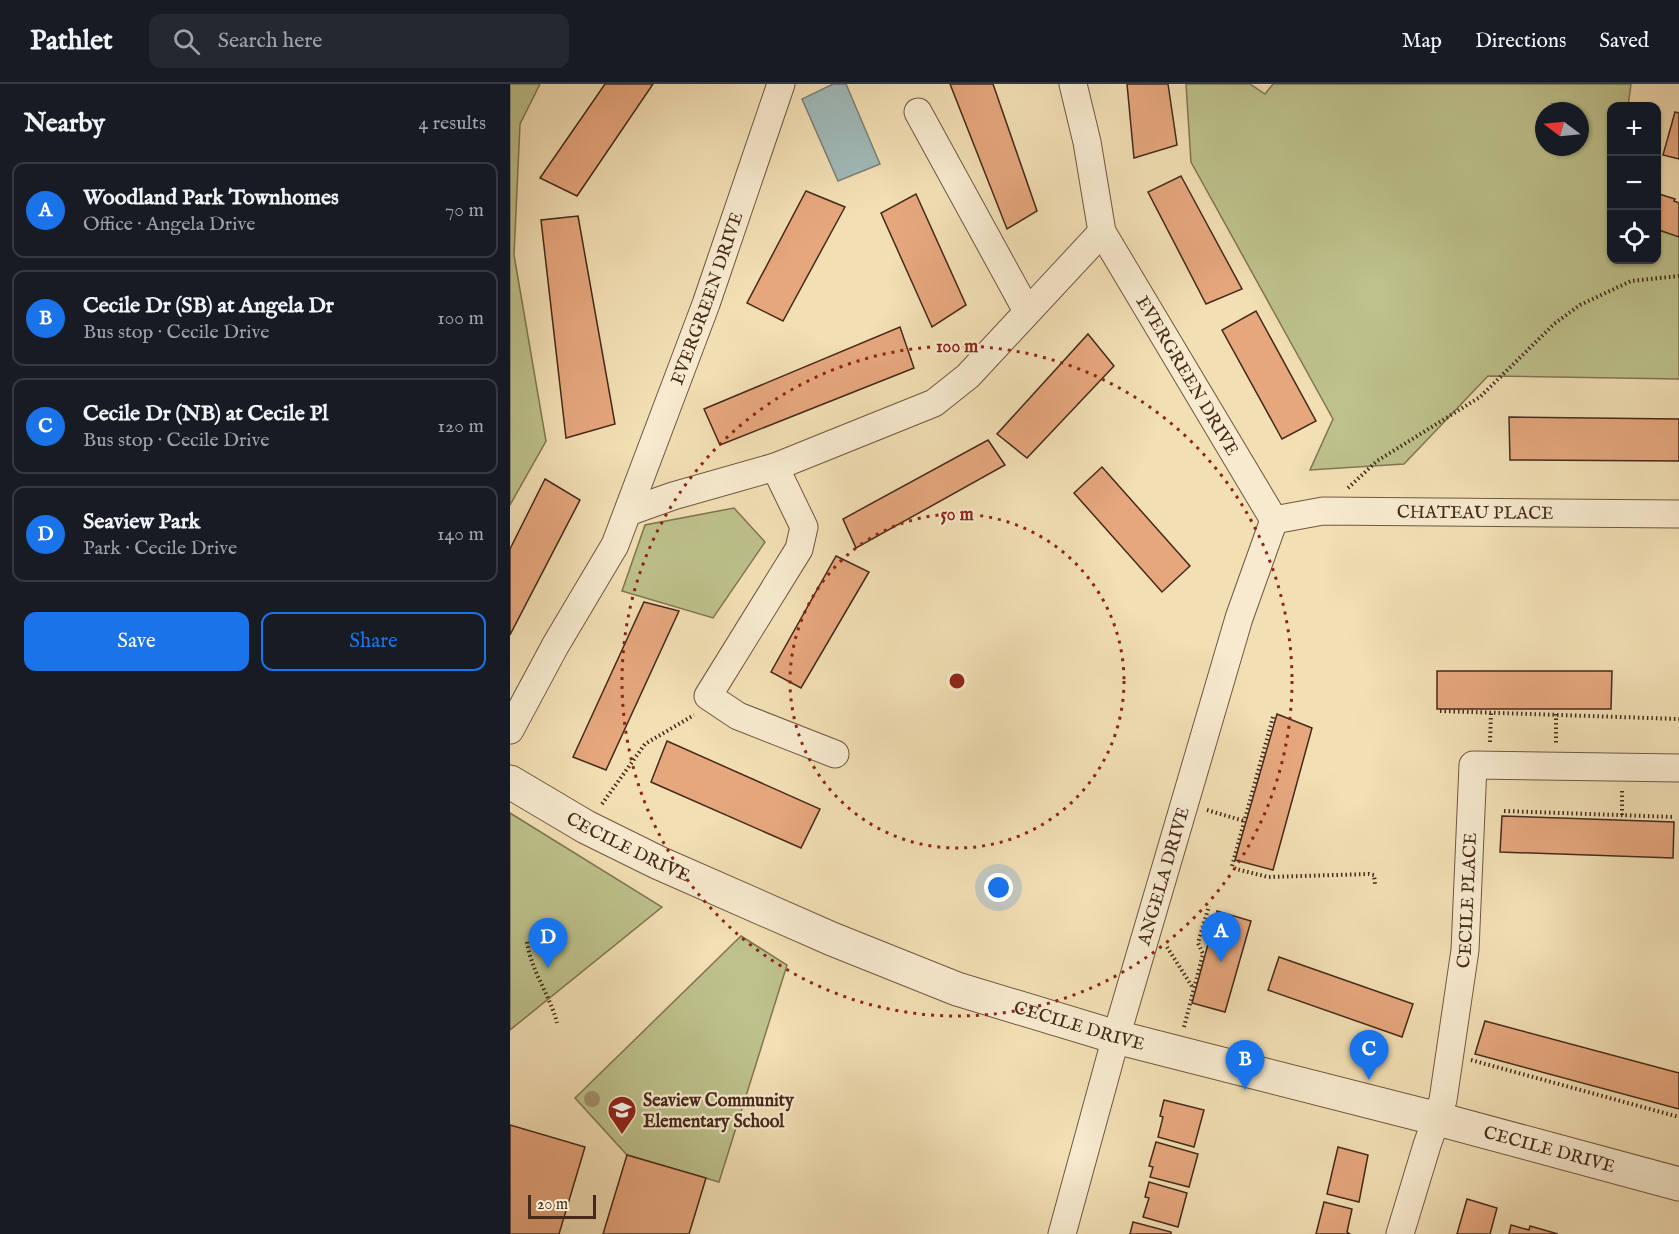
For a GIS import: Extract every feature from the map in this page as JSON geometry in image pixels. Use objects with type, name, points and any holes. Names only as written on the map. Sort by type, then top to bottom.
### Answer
[{"type":"street","name":"EVERGREEN DRIVE","points":[[510,730],[555,646],[615,545],[706,304],[781,84]]},
{"type":"street","name":"EVERGREEN DRIVE","points":[[1073,84],[1087,142],[1102,232],[1274,519]]},
{"type":"street","points":[[918,112],[1027,311]]},
{"type":"street","points":[[628,512],[673,496],[775,467],[933,402],[968,376],[1102,232]]},
{"type":"street","points":[[775,467],[804,527],[799,549],[708,696],[738,716],[835,754]]},
{"type":"street","name":"CHATEAU PLACE","points":[[1274,519],[1323,511],[1679,514]]},
{"type":"street","name":"ANGELA DRIVE","points":[[1062,1234],[1116,1037],[1239,618],[1274,519]]},
{"type":"street","name":"CECILE PLACE","points":[[1400,1234],[1443,1100],[1465,950],[1473,765],[1679,768]]},
{"type":"street","name":"CECILE DRIVE","points":[[510,782],[586,827],[659,863],[893,965],[996,1002],[1116,1037],[1438,1119],[1679,1184]]},
{"type":"path","points":[[1323,511],[1377,461],[1480,397],[1554,324],[1580,305],[1631,282],[1679,276]]},
{"type":"path","points":[[586,827],[645,744],[716,702]]},
{"type":"path","points":[[1440,711],[1679,719]]},
{"type":"path","points":[[1490,742],[1491,712]]},
{"type":"path","points":[[1555,742],[1556,714]]},
{"type":"path","points":[[1273,717],[1232,866],[1268,877],[1369,874],[1374,875],[1375,884]]},
{"type":"path","points":[[1622,789],[1622,815]]},
{"type":"path","points":[[1203,809],[1244,821]]},
{"type":"path","points":[[1504,811],[1674,817]]},
{"type":"path","points":[[1183,1031],[1203,954],[1198,943],[1209,906]]},
{"type":"path","points":[[527,942],[529,958],[552,1005],[557,1023]]},
{"type":"path","points":[[1163,942],[1194,989]]},
{"type":"path","points":[[1462,1058],[1679,1117]]},
{"type":"green space","points":[[510,84],[540,84],[520,124],[514,255],[546,441],[510,505]]},
{"type":"green space","points":[[1186,84],[1250,84],[1265,94],[1273,84],[1631,84],[1629,102],[1607,102],[1607,264],[1661,264],[1661,231],[1679,236],[1679,379],[1488,376],[1404,464],[1310,470],[1333,419],[1191,162]]},
{"type":"green space","points":[[734,508],[765,542],[713,618],[622,591],[645,525]]},
{"type":"green space","points":[[510,813],[662,907],[510,1030]]},
{"type":"green space","points":[[741,936],[787,965],[719,1182],[627,1155],[575,1098]]},
{"type":"water","points":[[833,84],[846,84],[880,164],[838,181],[802,99]]},
{"type":"building","points":[[605,84],[653,84],[577,196],[540,178]]},
{"type":"building","points":[[950,84],[993,84],[1037,211],[1007,229]]},
{"type":"building","points":[[1127,84],[1168,84],[1177,145],[1134,158]]},
{"type":"building","points":[[1675,112],[1679,113],[1679,159],[1663,155]]},
{"type":"building","points":[[1181,176],[1242,289],[1206,304],[1148,192]]},
{"type":"building","points":[[806,191],[845,207],[783,321],[747,303]]},
{"type":"building","points":[[916,194],[966,305],[932,327],[881,213]]},
{"type":"building","points":[[1661,195],[1675,199],[1674,201],[1679,203],[1679,237],[1661,231]]},
{"type":"building","points":[[578,216],[615,424],[566,438],[541,220]]},
{"type":"building","points":[[1256,311],[1316,421],[1282,439],[1222,330]]},
{"type":"building","points":[[900,327],[914,368],[720,445],[704,409]]},
{"type":"building","points":[[1088,334],[1114,366],[1027,458],[997,434]]},
{"type":"building","points":[[1509,417],[1679,419],[1679,461],[1510,460]]},
{"type":"building","points":[[988,440],[1005,465],[856,548],[843,519]]},
{"type":"building","points":[[1102,467],[1190,566],[1162,592],[1074,493]]},
{"type":"building","points":[[545,479],[580,500],[510,635],[510,549]]},
{"type":"building","points":[[836,556],[869,572],[801,688],[771,672]]},
{"type":"building","points":[[644,602],[679,611],[606,770],[573,757]]},
{"type":"building","points":[[1437,671],[1612,671],[1611,709],[1437,709]]},
{"type":"building","points":[[1277,714],[1312,728],[1273,870],[1235,860]]},
{"type":"building","points":[[667,741],[820,809],[801,848],[651,782]]},
{"type":"building","points":[[1502,816],[1674,822],[1673,858],[1500,852]]},
{"type":"building","points":[[1217,911],[1251,921],[1225,1012],[1192,1003]]},
{"type":"building","points":[[1279,957],[1413,1004],[1402,1037],[1268,990]]},
{"type":"building","points":[[1485,1021],[1679,1073],[1679,1109],[1475,1054]]},
{"type":"building","points":[[1164,1100],[1204,1110],[1194,1147],[1158,1137]]},
{"type":"building","points":[[510,1125],[585,1147],[559,1234],[510,1234]]},
{"type":"building","points":[[1156,1142],[1198,1154],[1189,1187],[1150,1177],[1153,1167],[1149,1166]]},
{"type":"building","points":[[1338,1147],[1368,1155],[1359,1202],[1327,1194]]},
{"type":"building","points":[[627,1155],[706,1178],[689,1234],[603,1234]]},
{"type":"building","points":[[1149,1182],[1187,1193],[1178,1227],[1143,1217],[1149,1198],[1145,1197]]},
{"type":"building","points":[[1467,1199],[1497,1208],[1490,1234],[1457,1234]]},
{"type":"building","points":[[1324,1202],[1352,1209],[1347,1232],[1350,1234],[1316,1234]]},
{"type":"building","points":[[1133,1222],[1171,1232],[1171,1234],[1130,1234]]},
{"type":"building","points":[[1511,1225],[1529,1230],[1530,1226],[1558,1234],[1509,1234]]},
{"type":"place","name":"Woodland Park Townhomes","points":[[1221,962]]},
{"type":"place","name":"Seaview Park","points":[[548,968]]},
{"type":"place","name":"Cecile Dr (NB) at Cecile Pl","points":[[1369,1080]]},
{"type":"place","name":"Cecile Dr (SB) at Angela Dr","points":[[1245,1090]]},
{"type":"place","name":"Seaview Community Elementary School","points":[[622,1136]]}]
